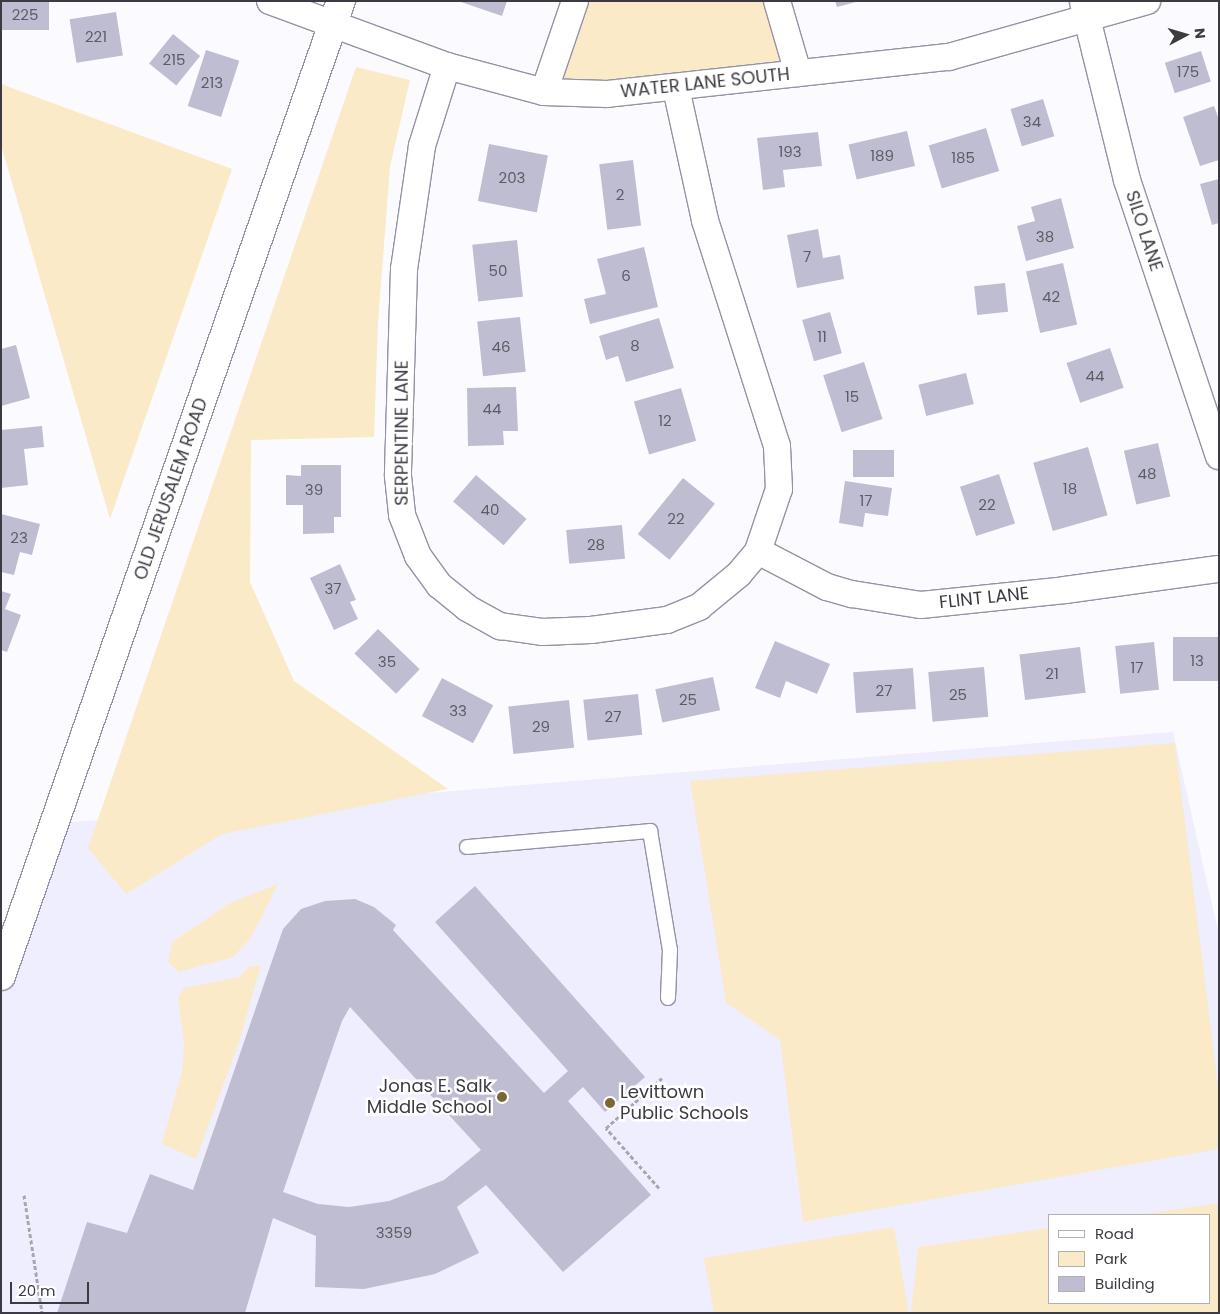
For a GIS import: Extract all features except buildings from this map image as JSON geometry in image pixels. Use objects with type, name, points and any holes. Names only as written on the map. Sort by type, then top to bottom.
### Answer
[{"type":"main road","name":"OLD JERUSALEM ROAD","points":[[1,976],[337,12]]},
{"type":"street","name":"WATER LANE SOUTH","points":[[270,1],[337,12],[447,66],[544,92],[608,94],[949,57],[1085,10],[1147,1]]},
{"type":"street","points":[[544,92],[575,1]]},
{"type":"street","points":[[777,1],[798,73]]},
{"type":"street","name":"SILO LANE","points":[[1085,10],[1127,180],[1219,456]]},
{"type":"street","name":"SERPENTINE LANE","points":[[447,66],[422,146],[404,269],[398,476],[402,515],[418,556],[439,585],[467,608],[500,626],[542,632],[591,630],[667,620],[699,607],[740,574],[758,550],[779,489],[776,446],[705,220],[676,88]]},
{"type":"street","name":"FLINT LANE","points":[[758,550],[827,587],[852,594],[921,605],[1065,590],[1219,569]]},
{"type":"lane","points":[[467,847],[650,831],[670,950],[668,998]]},
{"type":"path","points":[[659,1188],[606,1128],[662,1078]]},
{"type":"path","points":[[24,1195],[42,1313]]},
{"type":"shaded area","name":"Levittown Public Schools","points":[[1173,732],[1219,935],[1219,1313],[1,1313],[1,990],[60,823]]},
{"type":"green space","points":[[578,1],[772,1],[794,72],[549,90]]},
{"type":"green space","points":[[356,67],[410,80],[390,167],[378,323],[374,437],[251,440],[250,582],[294,681],[448,789],[222,834],[126,894],[88,848]]},
{"type":"green space","points":[[1,84],[232,169],[110,519],[1,145]]},
{"type":"green space","points":[[1175,743],[1219,1094],[1219,1149],[803,1222],[780,1040],[726,1003],[690,781]]},
{"type":"green space","points":[[278,884],[250,939],[233,957],[179,972],[168,962],[172,942],[230,903]]},
{"type":"green space","points":[[261,965],[239,1042],[196,1159],[162,1144],[182,1071],[184,1044],[178,998],[184,988],[240,977],[248,967]]},
{"type":"green space","points":[[1219,1203],[1219,1313],[911,1313],[918,1247],[1048,1228],[1048,1304],[1210,1304],[1210,1214],[1145,1214]]},
{"type":"green space","points":[[894,1227],[908,1308],[907,1313],[714,1313],[704,1258]]},
{"type":"place","name":"Jonas E. Salk Middle School","points":[[502,1097]]},
{"type":"place","name":"Levittown Public Schools","points":[[610,1103]]}]
